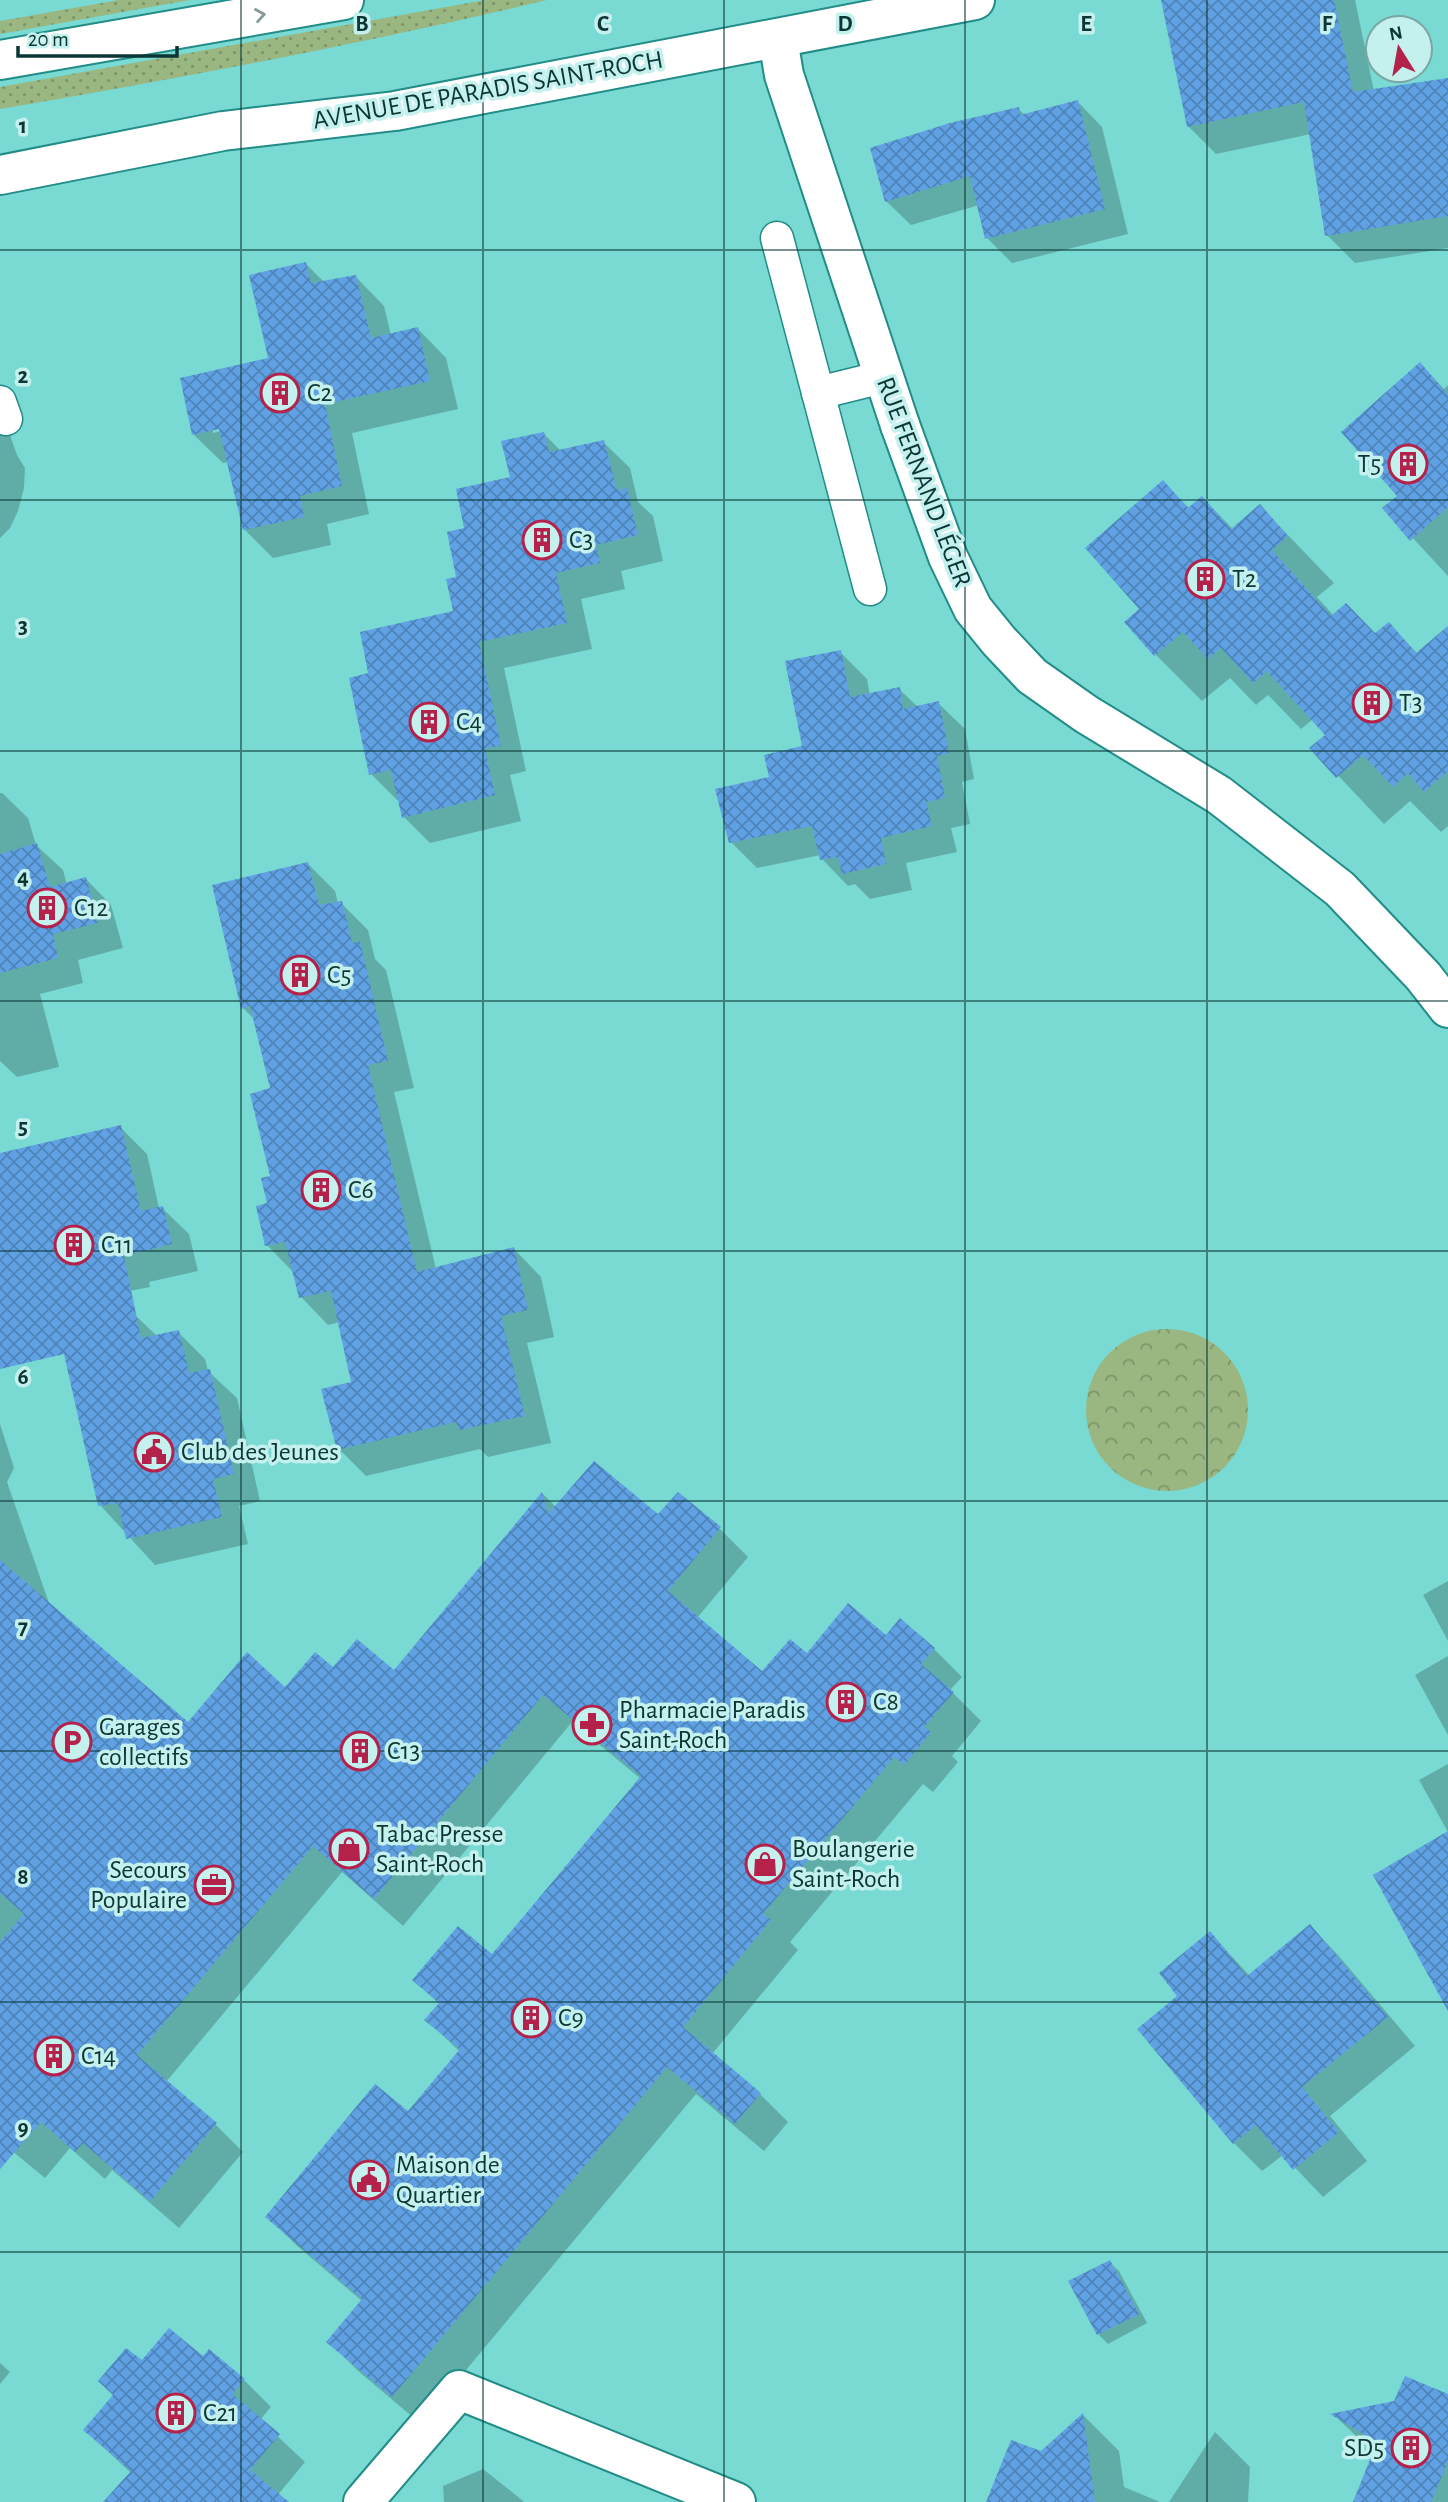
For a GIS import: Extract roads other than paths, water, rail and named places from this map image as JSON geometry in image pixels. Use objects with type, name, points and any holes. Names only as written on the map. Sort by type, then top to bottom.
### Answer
[{"type":"street","points":[[0,61],[344,0]]},
{"type":"street","name":"AVENUE DE PARADIS SAINT-ROCH","points":[[0,175],[223,131],[395,111],[975,0]]},
{"type":"street","name":"RUE FERNAND LÉGER","points":[[778,39],[784,75],[883,377],[948,558],[973,610],[1032,677],[1086,714],[1219,796],[1340,889],[1423,976],[1448,1008]]},
{"type":"street","points":[[363,2502],[459,2390],[736,2502]]},
{"type":"lane","points":[[776,238],[870,589]]},
{"type":"lane","points":[[818,393],[883,377]]},
{"type":"place","name":"C2","points":[[280,393]]},
{"type":"place","name":"T5","points":[[1408,464]]},
{"type":"place","name":"C3","points":[[542,540]]},
{"type":"place","name":"T2","points":[[1205,579]]},
{"type":"place","name":"T3","points":[[1372,703]]},
{"type":"place","name":"C4","points":[[429,722]]},
{"type":"place","name":"C12","points":[[47,908]]},
{"type":"place","name":"C5","points":[[300,975]]},
{"type":"place","name":"C6","points":[[321,1190]]},
{"type":"place","name":"C11","points":[[74,1245]]},
{"type":"place","name":"Club des Jeunes","points":[[154,1452]]},
{"type":"place","name":"C8","points":[[846,1702]]},
{"type":"place","name":"Pharmacie Paradis Saint-Roch","points":[[592,1725]]},
{"type":"place","name":"Garages collectifs","points":[[72,1742]]},
{"type":"place","name":"C13","points":[[360,1751]]},
{"type":"place","name":"Tabac Presse Saint-Roch","points":[[349,1849]]},
{"type":"place","name":"Boulangerie Saint-Roch","points":[[765,1864]]},
{"type":"place","name":"Secours Populaire","points":[[214,1885]]},
{"type":"place","name":"C9","points":[[531,2018]]},
{"type":"place","name":"C14","points":[[54,2056]]},
{"type":"place","name":"Maison de Quartier","points":[[369,2180]]},
{"type":"place","name":"C21","points":[[176,2413]]},
{"type":"place","name":"SD5","points":[[1411,2448]]}]
